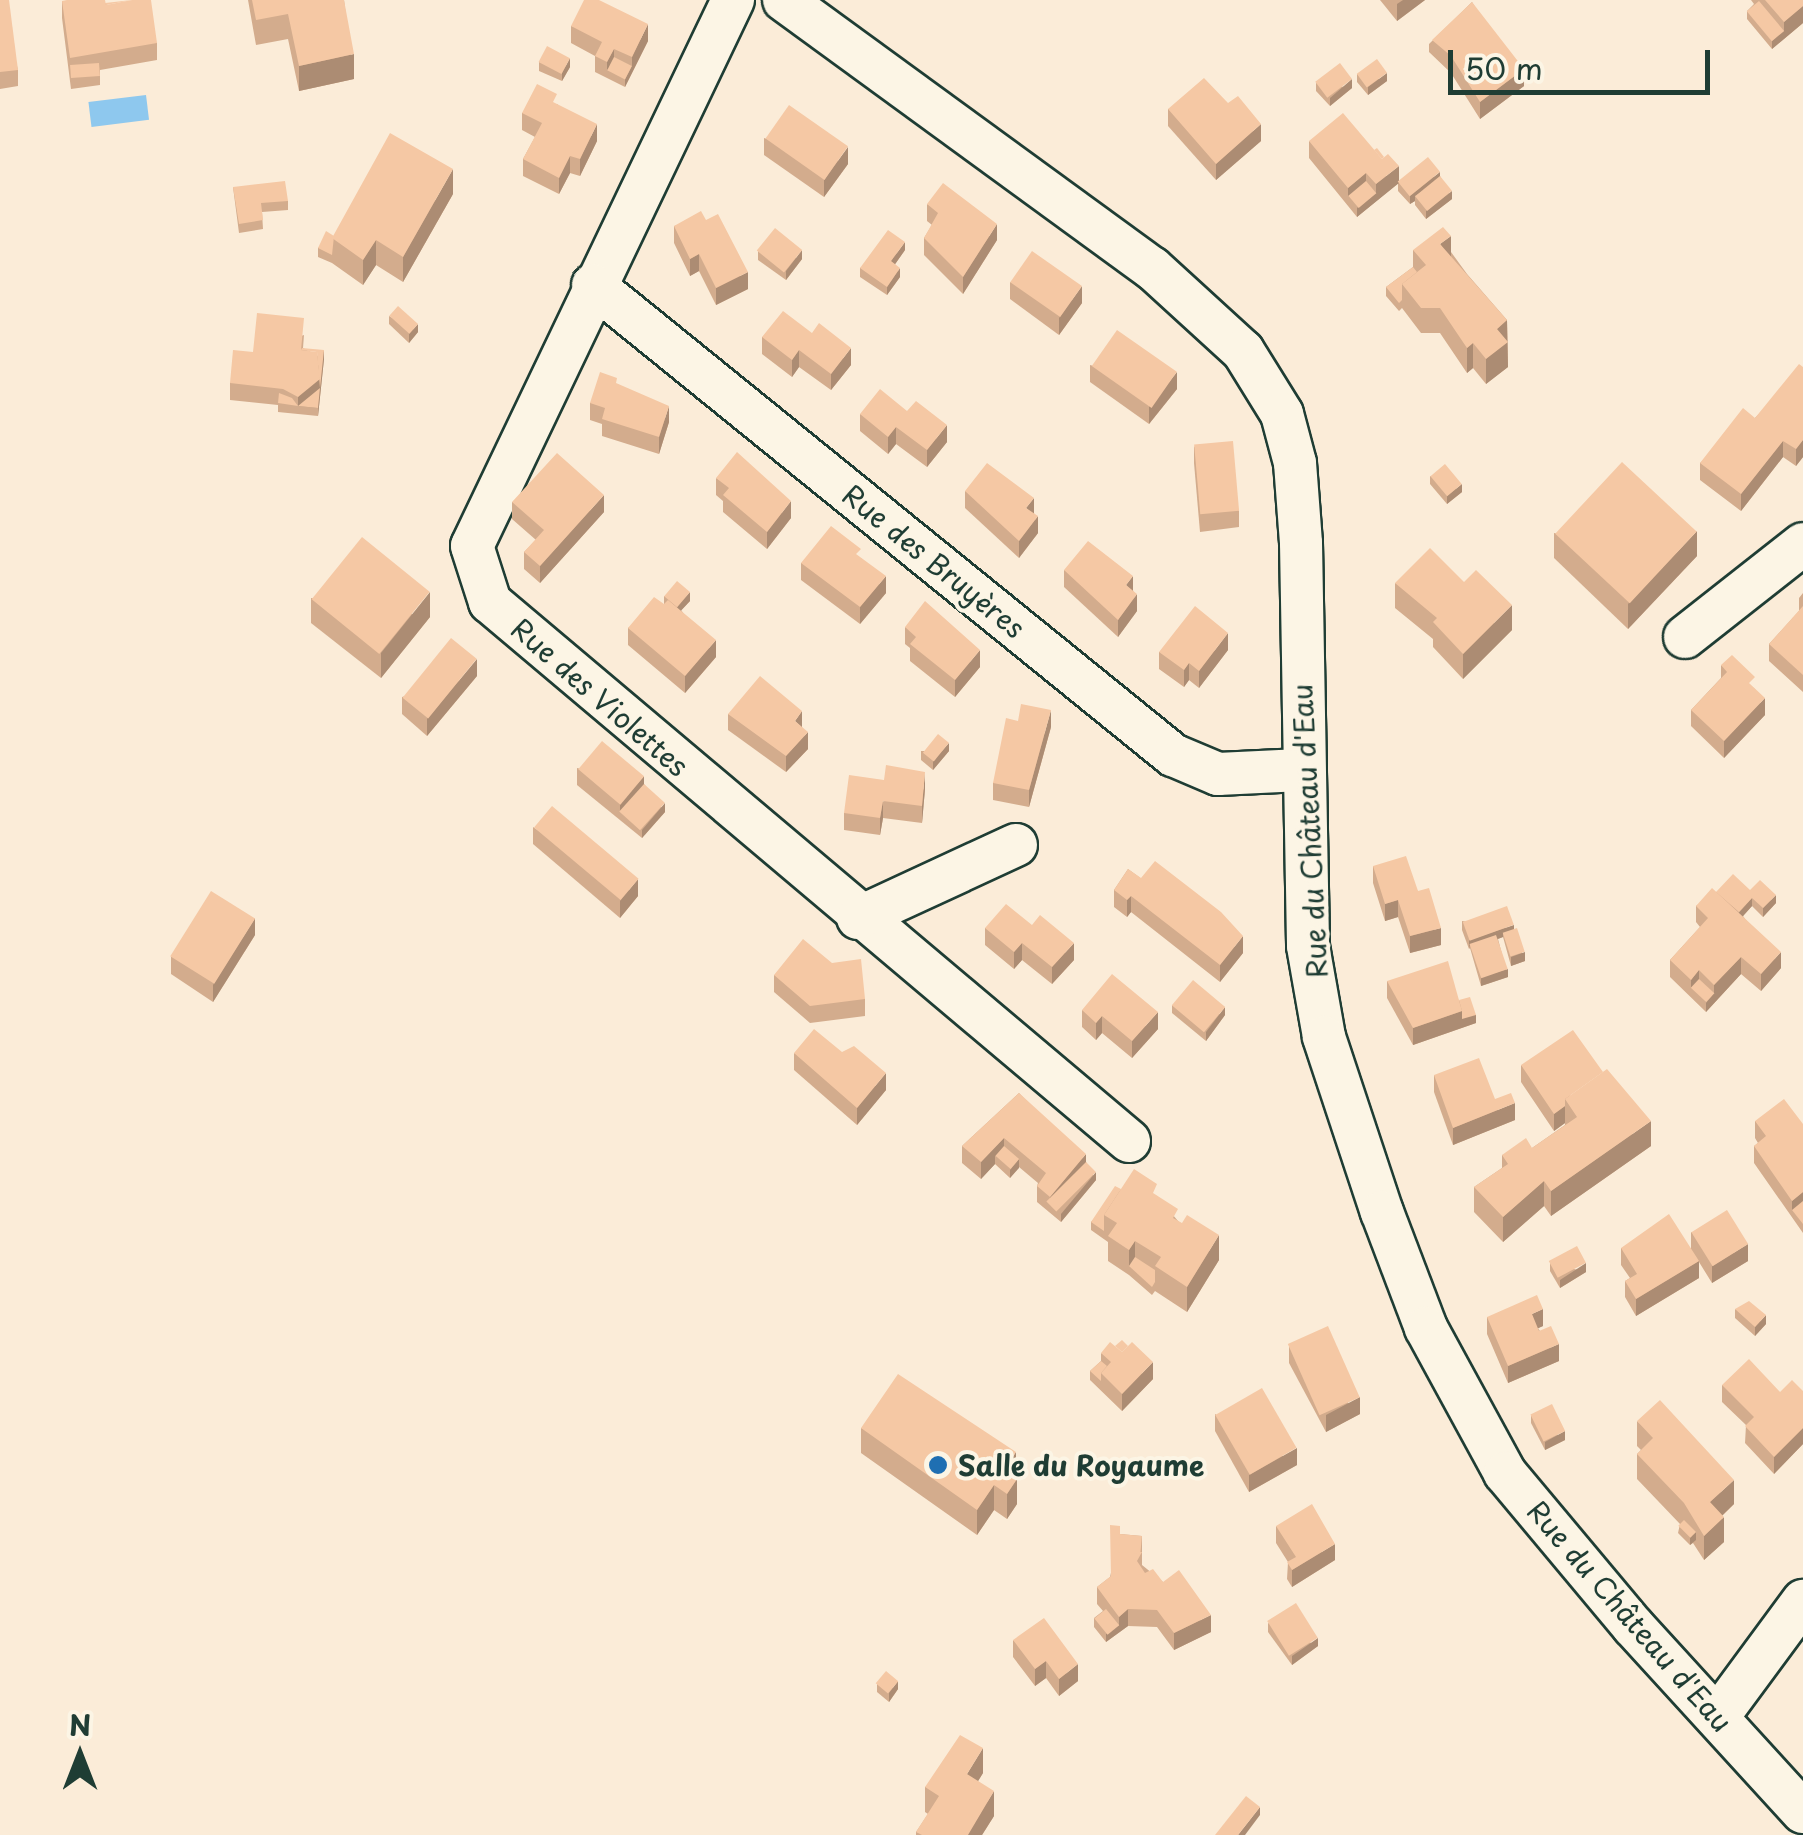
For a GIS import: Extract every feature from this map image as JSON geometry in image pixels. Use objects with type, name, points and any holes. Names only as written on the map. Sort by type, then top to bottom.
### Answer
[{"type":"street","name":"Rue des Violettes","points":[[733,0],[593,285],[472,546],[490,602],[858,918],[1129,1140]]},
{"type":"street","name":"Rue du Château d'Eau","points":[[784,0],[1152,268],[1243,351],[1282,414],[1295,463],[1308,946],[1324,1037],[1426,1328],[1505,1473],[1632,1626],[1719,1714],[1803,1812]]},
{"type":"street","name":"Rue des Bruyères","points":[[593,285],[1173,755],[1218,774],[1301,770]]},
{"type":"street","points":[[1684,637],[1803,544]]},
{"type":"street","points":[[858,918],[1016,845]]},
{"type":"street","points":[[1719,1714],[1803,1601]]},
{"type":"water","points":[[146,95],[149,120],[91,127],[88,102]]},
{"type":"building","points":[[0,0],[9,0],[18,70],[0,72]]},
{"type":"building","points":[[105,0],[106,5],[151,0],[157,43],[70,58],[62,1]]},
{"type":"building","points":[[252,0],[344,0],[354,54],[299,66],[288,14],[256,20]]},
{"type":"building","points":[[584,0],[599,0],[648,24],[632,57],[614,49],[607,62],[595,56],[602,42],[571,26]]},
{"type":"building","points":[[1765,0],[1803,0],[1803,6],[1784,22]]},
{"type":"building","points":[[1759,1],[1784,31],[1772,41],[1747,11]]},
{"type":"building","points":[[1472,2],[1524,69],[1480,102],[1451,56],[1432,40]]},
{"type":"building","points":[[547,46],[570,58],[562,74],[539,62]]},
{"type":"building","points":[[614,57],[632,66],[625,79],[607,70]]},
{"type":"building","points":[[1377,59],[1387,73],[1367,87],[1357,74]]},
{"type":"building","points":[[99,63],[100,76],[71,78],[70,65]]},
{"type":"building","points":[[1340,63],[1352,79],[1327,98],[1315,82]]},
{"type":"building","points":[[1204,78],[1228,103],[1238,96],[1261,124],[1216,164],[1168,109]]},
{"type":"building","points":[[537,84],[557,94],[553,102],[597,124],[580,159],[570,156],[559,178],[523,159],[542,123],[522,113]]},
{"type":"building","points":[[789,105],[848,146],[824,180],[765,139]]},
{"type":"building","points":[[1343,113],[1382,159],[1388,154],[1399,166],[1376,184],[1366,173],[1348,188],[1309,141]]},
{"type":"building","points":[[390,133],[453,169],[403,257],[376,240],[363,260],[332,238]]},
{"type":"building","points":[[1428,157],[1440,172],[1410,196],[1398,182]]},
{"type":"building","points":[[1440,176],[1452,191],[1427,211],[1415,196]]},
{"type":"building","points":[[285,181],[288,201],[261,203],[263,220],[239,224],[233,187]]},
{"type":"building","points":[[1366,181],[1376,193],[1359,208],[1348,196]]},
{"type":"building","points":[[943,183],[997,224],[963,277],[924,238],[938,213],[927,204]]},
{"type":"building","points":[[701,211],[706,220],[718,214],[748,272],[716,288],[699,254],[690,259],[674,226]]},
{"type":"building","points":[[1443,227],[1451,236],[1440,244],[1507,320],[1497,329],[1508,342],[1486,359],[1473,343],[1467,348],[1440,308],[1421,308],[1402,284],[1426,265],[1413,250]]},
{"type":"building","points":[[775,228],[802,250],[784,273],[757,251]]},
{"type":"building","points":[[888,230],[905,242],[891,261],[900,268],[887,287],[860,268]]},
{"type":"building","points":[[326,231],[334,236],[332,255],[318,248]]},
{"type":"building","points":[[1032,251],[1082,286],[1060,317],[1010,282]]},
{"type":"building","points":[[1413,267],[1417,272],[1402,284],[1399,303],[1386,287]]},
{"type":"building","points":[[398,306],[418,324],[409,334],[389,316]]},
{"type":"building","points":[[783,311],[812,333],[819,323],[851,348],[831,374],[799,350],[792,360],[762,337]]},
{"type":"building","points":[[257,313],[304,318],[301,350],[317,352],[320,379],[298,397],[283,389],[230,383],[233,350],[253,352]]},
{"type":"building","points":[[1117,330],[1177,372],[1152,408],[1092,366]]},
{"type":"building","points":[[302,348],[324,350],[320,388],[317,352]]},
{"type":"building","points":[[1799,364],[1803,367],[1803,440],[1796,449],[1783,441],[1741,494],[1700,463],[1743,408],[1755,418]]},
{"type":"building","points":[[600,372],[669,406],[659,437],[602,419],[605,408],[590,403]]},
{"type":"building","points":[[320,388],[318,408],[298,406]]},
{"type":"building","points":[[880,389],[907,411],[916,401],[947,425],[927,450],[896,427],[888,437],[860,414]]},
{"type":"building","points":[[279,393],[292,398],[298,406],[278,403]]},
{"type":"building","points":[[1233,441],[1239,511],[1200,514],[1194,444]]},
{"type":"building","points":[[737,452],[791,501],[767,532],[723,495],[729,488],[716,478]]},
{"type":"building","points":[[557,453],[604,495],[540,566],[524,552],[544,530],[512,502]]},
{"type":"building","points":[[1622,462],[1697,532],[1630,603],[1555,534]]},
{"type":"building","points":[[987,463],[1034,498],[1026,508],[1038,516],[1019,541],[965,491]]},
{"type":"building","points":[[1445,464],[1462,484],[1447,496],[1430,476]]},
{"type":"building","points":[[831,526],[861,549],[856,554],[886,576],[860,607],[801,563]]},
{"type":"building","points":[[362,537],[430,592],[379,654],[312,599]]},
{"type":"building","points":[[1088,541],[1133,576],[1126,585],[1137,594],[1118,620],[1064,570]]},
{"type":"building","points":[[1430,548],[1464,582],[1476,570],[1512,605],[1463,654],[1433,622],[1437,618],[1395,583]]},
{"type":"building","points":[[677,581],[690,592],[677,607],[664,596]]},
{"type":"building","points":[[654,597],[664,604],[668,600],[716,640],[685,676],[628,628]]},
{"type":"building","points":[[925,601],[980,650],[955,680],[910,644],[916,637],[905,627]]},
{"type":"building","points":[[1195,606],[1228,633],[1199,671],[1189,663],[1184,670],[1159,652]]},
{"type":"building","points":[[1803,606],[1803,675],[1769,644]]},
{"type":"building","points":[[451,638],[477,659],[428,719],[403,698]]},
{"type":"building","points":[[1732,655],[1755,677],[1749,683],[1765,698],[1724,741],[1691,710],[1727,672],[1721,665]]},
{"type":"building","points":[[760,676],[802,711],[795,721],[808,732],[786,756],[728,714]]},
{"type":"building","points":[[1021,704],[1051,710],[1029,790],[993,783],[1006,718],[1018,721]]},
{"type":"building","points":[[938,734],[949,743],[934,761],[923,753]]},
{"type":"building","points":[[602,741],[644,776],[620,805],[578,769]]},
{"type":"building","points":[[886,765],[925,772],[922,806],[883,801],[880,818],[844,813],[849,775],[884,780]]},
{"type":"building","points":[[644,784],[665,803],[640,830],[619,811]]},
{"type":"building","points":[[552,806],[639,879],[621,900],[534,827]]},
{"type":"building","points":[[1406,856],[1418,891],[1429,888],[1441,928],[1410,936],[1398,900],[1385,904],[1373,866]]},
{"type":"building","points":[[1155,861],[1221,912],[1243,936],[1220,965],[1131,896],[1127,900],[1114,890],[1128,869],[1141,878]]},
{"type":"building","points":[[1733,874],[1750,890],[1760,880],[1776,895],[1763,908],[1752,898],[1739,912],[1716,892]]},
{"type":"building","points":[[1712,888],[1781,952],[1761,974],[1741,957],[1714,985],[1699,970],[1691,980],[1670,960],[1708,918],[1696,906]]},
{"type":"building","points":[[211,891],[255,919],[214,984],[170,956]]},
{"type":"building","points":[[1006,904],[1032,925],[1040,915],[1074,943],[1052,967],[1022,943],[1014,952],[985,928]]},
{"type":"building","points":[[1507,906],[1514,925],[1470,941],[1463,922]]},
{"type":"building","points":[[1517,928],[1525,952],[1510,956],[1503,933]]},
{"type":"building","points":[[1496,935],[1508,969],[1481,978],[1470,944]]},
{"type":"building","points":[[803,939],[832,963],[861,959],[865,999],[810,1006],[774,975]]},
{"type":"building","points":[[1448,961],[1462,1011],[1413,1028],[1387,981]]},
{"type":"building","points":[[1112,974],[1158,1012],[1132,1041],[1102,1016],[1096,1023],[1082,1010]]},
{"type":"building","points":[[1699,979],[1714,993],[1706,1002],[1691,988]]},
{"type":"building","points":[[1193,980],[1225,1007],[1204,1032],[1172,1005]]},
{"type":"building","points":[[1470,997],[1476,1015],[1462,1019],[1459,1000]]},
{"type":"building","points":[[814,1029],[842,1052],[854,1046],[886,1073],[857,1108],[794,1053]]},
{"type":"building","points":[[1573,1030],[1603,1072],[1565,1099],[1565,1106],[1554,1114],[1521,1065]]},
{"type":"building","points":[[1479,1058],[1495,1099],[1511,1093],[1515,1103],[1453,1128],[1434,1075]]},
{"type":"building","points":[[1607,1069],[1651,1121],[1551,1191],[1544,1181],[1503,1217],[1474,1187],[1508,1164],[1502,1155],[1526,1138],[1532,1148],[1577,1117],[1565,1099]]},
{"type":"building","points":[[1019,1093],[1086,1154],[1050,1197],[1037,1186],[1046,1173],[1004,1138],[981,1162],[962,1146]]},
{"type":"building","points":[[1784,1099],[1803,1124],[1803,1192],[1792,1201],[1754,1146],[1766,1136],[1755,1121]]},
{"type":"building","points":[[1004,1146],[1019,1159],[1011,1169],[995,1156]]},
{"type":"building","points":[[1086,1162],[1096,1172],[1056,1211],[1046,1202]]},
{"type":"building","points":[[1134,1169],[1157,1184],[1153,1193],[1178,1209],[1173,1218],[1182,1223],[1187,1215],[1219,1235],[1187,1287],[1155,1266],[1161,1257],[1135,1241],[1129,1250],[1108,1236],[1117,1223],[1104,1215]]},
{"type":"building","points":[[1115,1186],[1121,1189],[1104,1215],[1104,1231],[1091,1222]]},
{"type":"building","points":[[1803,1201],[1803,1224],[1792,1210]]},
{"type":"building","points":[[1727,1210],[1748,1244],[1713,1266],[1691,1232]]},
{"type":"building","points":[[1669,1214],[1699,1261],[1636,1299],[1625,1281],[1637,1274],[1621,1248]]},
{"type":"building","points":[[1577,1246],[1586,1263],[1558,1278],[1549,1261]]},
{"type":"building","points":[[1135,1257],[1155,1270],[1152,1287],[1129,1266]]},
{"type":"building","points":[[1537,1295],[1543,1309],[1532,1314],[1539,1331],[1551,1326],[1559,1344],[1508,1366],[1487,1317]]},
{"type":"building","points":[[1749,1301],[1766,1315],[1755,1327],[1735,1309]]},
{"type":"building","points":[[1328,1326],[1360,1397],[1320,1415],[1288,1344]]},
{"type":"building","points":[[1122,1340],[1128,1346],[1122,1352],[1115,1346]]},
{"type":"building","points":[[1110,1342],[1122,1352],[1132,1342],[1153,1362],[1122,1394],[1101,1373],[1111,1362],[1101,1353]]},
{"type":"building","points":[[1749,1359],[1780,1392],[1792,1380],[1803,1391],[1803,1428],[1774,1457],[1745,1426],[1754,1417],[1722,1385]]},
{"type":"building","points":[[1101,1361],[1107,1366],[1101,1381],[1090,1371]]},
{"type":"building","name":"Salle du Royaume","points":[[898,1374],[1016,1452],[1004,1470],[1017,1479],[1007,1494],[994,1485],[977,1510],[861,1428]]},
{"type":"building","points":[[1262,1388],[1296,1448],[1250,1475],[1215,1415]]},
{"type":"building","points":[[1660,1400],[1734,1480],[1710,1502],[1724,1517],[1704,1536],[1684,1503],[1637,1454],[1653,1438],[1637,1421]]},
{"type":"building","points":[[1552,1404],[1565,1431],[1544,1441],[1530,1415]]},
{"type":"building","points":[[1312,1504],[1335,1544],[1292,1570],[1287,1562],[1296,1557],[1276,1526]]},
{"type":"building","points":[[1684,1520],[1696,1532],[1690,1538],[1678,1526]]},
{"type":"building","points":[[1110,1525],[1120,1526],[1120,1552],[1142,1552],[1137,1561],[1145,1573],[1153,1569],[1163,1582],[1179,1570],[1211,1615],[1174,1633],[1157,1610],[1128,1609],[1119,1617],[1097,1587],[1111,1576]]},
{"type":"building","points":[[1120,1534],[1142,1536],[1140,1554],[1118,1552]]},
{"type":"building","points":[[1296,1603],[1318,1638],[1289,1656],[1267,1621]]},
{"type":"building","points":[[1106,1609],[1119,1625],[1108,1635],[1094,1618]]},
{"type":"building","points":[[1044,1618],[1078,1664],[1059,1679],[1046,1661],[1035,1669],[1013,1640]]},
{"type":"building","points":[[886,1671],[898,1681],[888,1694],[876,1683]]},
{"type":"building","points":[[960,1735],[983,1748],[967,1774],[994,1791],[968,1835],[922,1835],[916,1832],[939,1796],[925,1787]]},
{"type":"building","points":[[1246,1796],[1260,1807],[1238,1835],[1215,1835]]},
{"type":"place","name":"Salle du Royaume","points":[[938,1465]]}]
